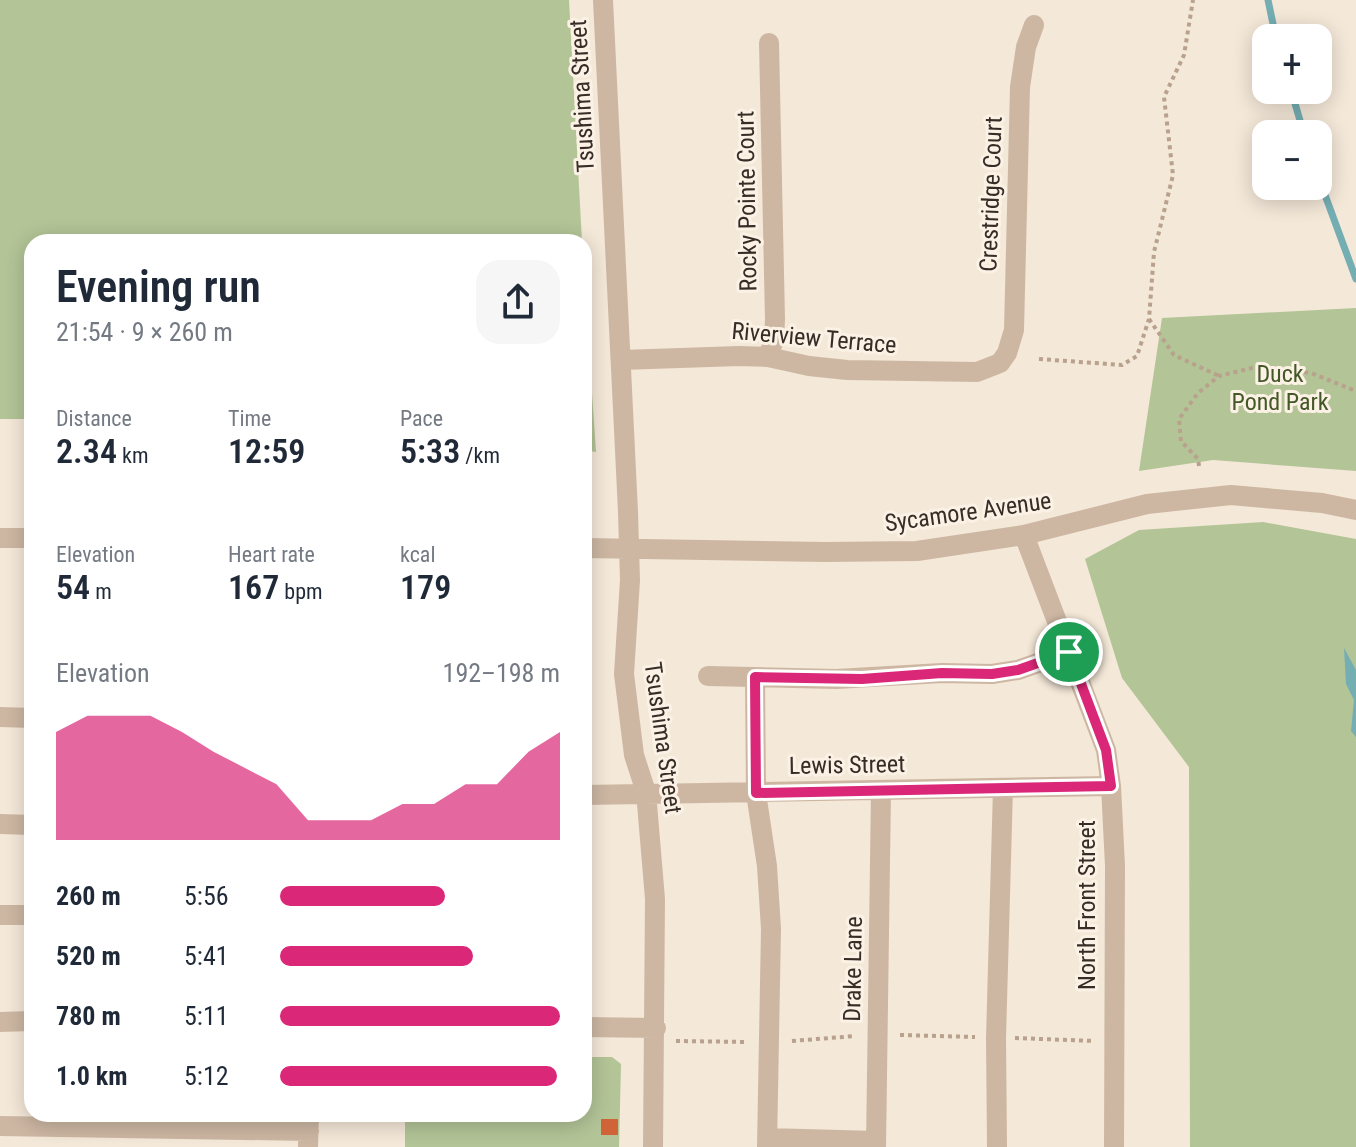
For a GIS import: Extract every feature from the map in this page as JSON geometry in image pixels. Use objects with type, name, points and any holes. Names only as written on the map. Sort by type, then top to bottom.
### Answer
[{"type":"street","name":"Tsushima Street","points":[[603,0],[629,549],[624,674],[634,755],[646,792],[655,899],[653,1147]]},
{"type":"street","name":"Crestridge Court","points":[[1000,363],[1007,353],[1014,330],[1020,87],[1026,47],[1034,25]]},
{"type":"street","name":"Rocky Pointe Court","points":[[768,357],[774,340],[775,319],[769,43]]},
{"type":"street","name":"Riverview Terrace","points":[[621,360],[695,356],[768,357],[847,370],[964,373],[990,369],[1000,363]]},
{"type":"street","name":"Sycamore Avenue","points":[[592,548],[917,551],[1024,535],[1147,504],[1231,495],[1322,503],[1356,510]]},
{"type":"street","name":"North Front Street","points":[[1024,535],[1106,750],[1115,866],[1114,1147]]},
{"type":"street","points":[[0,538],[24,538]]},
{"type":"street","points":[[708,676],[862,679],[992,674],[1018,670],[1069,652]]},
{"type":"street","points":[[755,677],[756,793],[767,866],[771,929],[768,1142],[876,1144]]},
{"type":"street","points":[[0,717],[24,718]]},
{"type":"street","name":"Lewis Street","points":[[592,795],[1111,786]]},
{"type":"street","points":[[997,1147],[996,1038],[1003,788]]},
{"type":"street","name":"Drake Lane","points":[[876,1144],[881,791]]},
{"type":"street","points":[[0,824],[24,825]]},
{"type":"street","points":[[0,915],[24,915]]},
{"type":"street","points":[[0,1022],[24,1021]]},
{"type":"street","points":[[592,1027],[656,1028]]},
{"type":"street","points":[[0,1126],[309,1131]]},
{"type":"path","points":[[1039,359],[1122,365],[1137,356],[1149,319],[1154,252],[1173,175],[1164,97],[1184,55],[1193,0]]},
{"type":"path","points":[[1149,319],[1174,355],[1219,376]]},
{"type":"path","points":[[1199,466],[1198,459],[1181,441],[1179,419],[1198,393],[1219,376],[1260,366],[1311,373],[1356,391]]},
{"type":"green space","points":[[0,0],[569,0],[582,234],[24,234],[24,419],[0,419]]},
{"type":"green space","name":"Duck Pond Park","points":[[1356,308],[1356,471],[1213,460],[1139,471],[1162,318]]},
{"type":"green space","points":[[592,393],[596,452],[592,451]]},
{"type":"green space","points":[[1263,522],[1356,539],[1356,1147],[1190,1147],[1189,767],[1122,678],[1085,559],[1139,530]]},
{"type":"green space","points":[[592,1057],[612,1057],[621,1064],[619,1147],[405,1147],[405,1122],[592,1122]]},
{"type":"water","points":[[1344,648],[1356,670],[1356,737],[1351,731],[1354,700],[1346,684]]},
{"type":"building","points":[[601,1119],[618,1119],[618,1135],[601,1135]]},
{"type":"waterway","points":[[1268,0],[1273,24]]},
{"type":"waterway","points":[[1295,104],[1300,120]]},
{"type":"waterway","points":[[1327,200],[1356,279]]},
{"type":"route","points":[[1069,652],[1106,750],[1111,786],[756,793],[755,677],[862,679],[942,673],[992,674],[1018,670],[1069,652]]}]
